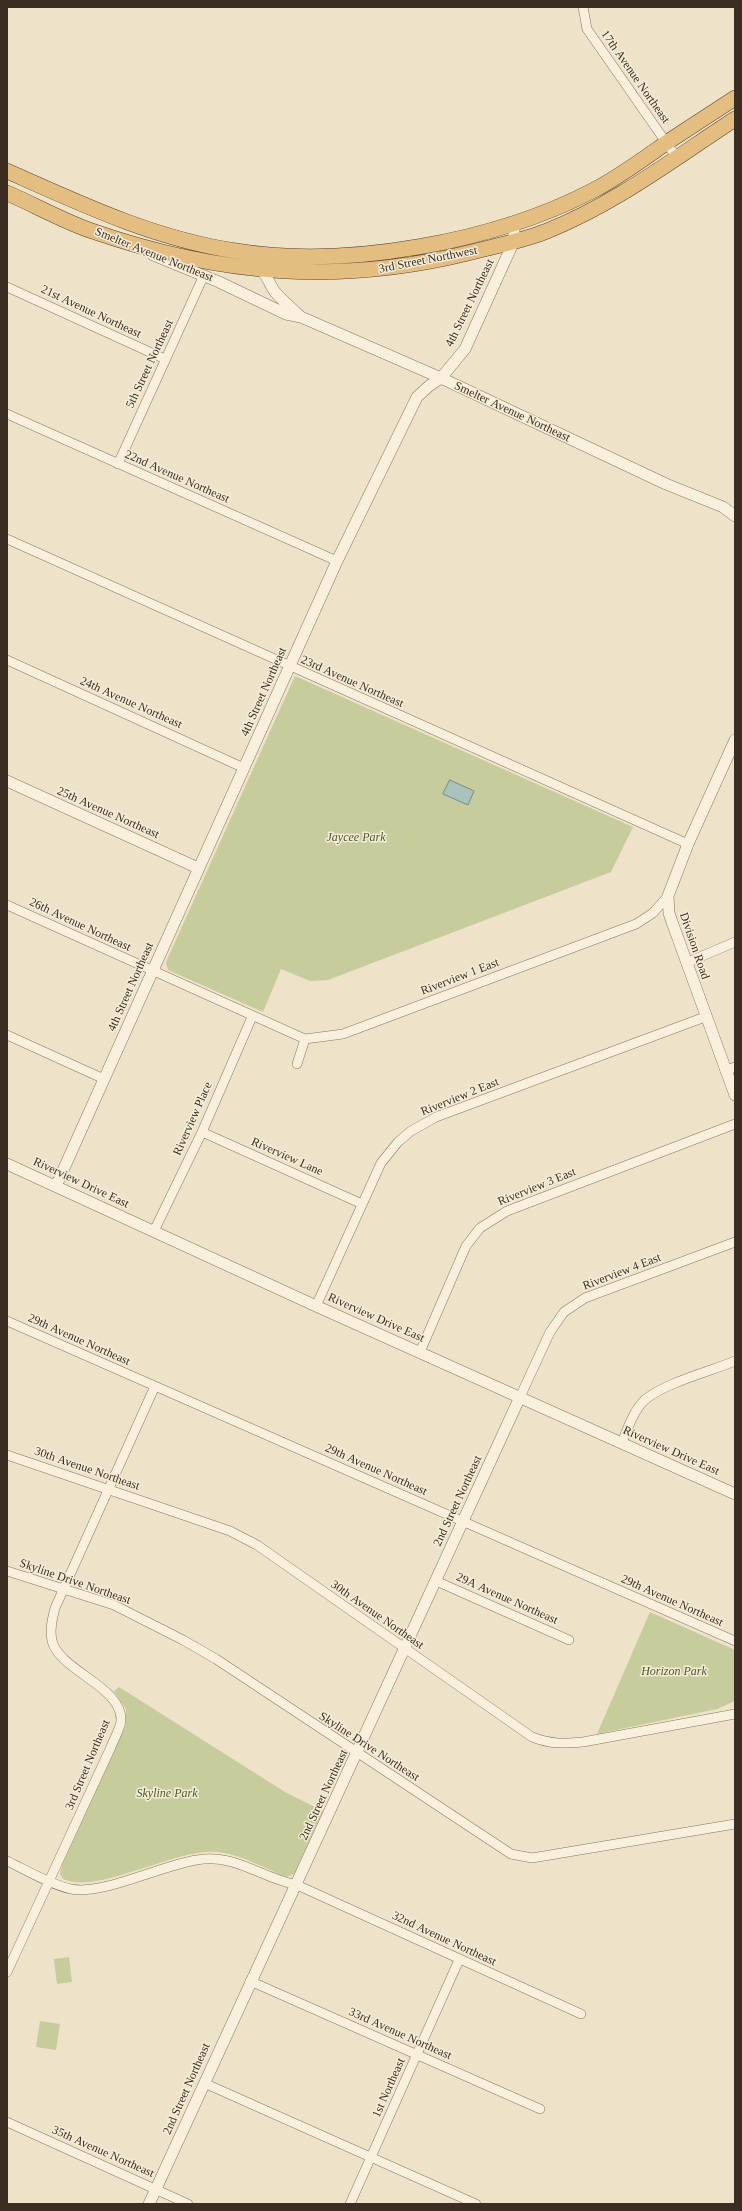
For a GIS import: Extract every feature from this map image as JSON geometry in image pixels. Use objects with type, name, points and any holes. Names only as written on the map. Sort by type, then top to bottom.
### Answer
[{"type":"highway","name":"3rd Street Northwest","points":[[112,216],[172,237],[236,252],[292,256],[376,252],[431,245],[514,224],[562,206],[595,190],[629,170],[735,98]]},
{"type":"highway","name":"3rd Street Northwest","points":[[92,231],[195,260],[264,270],[320,272],[378,270],[439,260],[514,242],[548,230],[594,208],[637,184],[735,119]]},
{"type":"highway","name":"Smelter Avenue Northeast","points":[[7,171],[112,216]]},
{"type":"highway","name":"Smelter Avenue Northeast","points":[[7,192],[92,231]]},
{"type":"street","name":"17th Avenue Northeast","points":[[583,7],[587,29],[677,158]]},
{"type":"street","name":"4th Street Northeast","points":[[56,1186],[337,561],[411,407],[423,391],[441,378],[465,349],[514,242],[514,224]]},
{"type":"street","name":"Smelter Avenue Northeast","points":[[92,231],[204,275],[286,314],[301,317],[441,378],[666,484],[723,508],[735,516]]},
{"type":"street","points":[[236,252],[264,270]]},
{"type":"street","name":"Smelter Avenue Northeast","points":[[264,270],[266,278],[275,292],[301,317]]},
{"type":"street","name":"5th Street Northeast","points":[[118,464],[204,275]]},
{"type":"street","name":"21st Avenue Northeast","points":[[7,287],[165,359]]},
{"type":"street","name":"22nd Avenue Northeast","points":[[7,414],[337,561]]},
{"type":"street","name":"Smelter Avenue Northeast","points":[[723,508],[735,508]]},
{"type":"street","name":"23rd Avenue Northeast","points":[[7,539],[688,844]]},
{"type":"street","name":"24th Avenue Northeast","points":[[7,660],[244,768]]},
{"type":"street","name":"Division Road","points":[[735,740],[688,844],[668,896],[669,913],[705,1017],[730,1069],[735,1095]]},
{"type":"street","name":"25th Avenue Northeast","points":[[7,781],[198,868]]},
{"type":"street","name":"Riverview 1 East","points":[[305,1039],[342,1034],[636,924],[652,912],[668,896]]},
{"type":"street","name":"26th Avenue Northeast","points":[[7,905],[252,1016]]},
{"type":"street","points":[[686,963],[735,942]]},
{"type":"street","points":[[252,1016],[305,1039],[297,1064]]},
{"type":"street","name":"Riverview Place","points":[[154,1231],[202,1132],[252,1016]]},
{"type":"street","name":"Riverview 2 East","points":[[316,1306],[381,1163],[398,1142],[412,1131],[436,1117],[705,1017]]},
{"type":"street","points":[[7,1034],[104,1079]]},
{"type":"street","name":"Riverview 3 East","points":[[420,1352],[466,1246],[480,1228],[507,1211],[735,1124]]},
{"type":"street","name":"Riverview Lane","points":[[202,1132],[362,1204]]},
{"type":"street","name":"Riverview Drive East","points":[[7,1164],[316,1306],[735,1494]]},
{"type":"street","name":"Riverview 4 East","points":[[520,1397],[550,1332],[564,1312],[585,1298],[735,1242]]},
{"type":"street","name":"29th Avenue Northeast","points":[[7,1321],[735,1641]]},
{"type":"street","points":[[622,1442],[637,1410],[646,1399],[660,1390],[735,1362]]},
{"type":"street","name":"3rd Street Northeast","points":[[7,1972],[111,1747],[121,1721],[118,1706],[88,1677],[65,1660],[54,1645],[50,1627],[55,1608],[155,1386]]},
{"type":"street","name":"2nd Street Northeast","points":[[149,2204],[250,1981],[297,1885],[520,1397]]},
{"type":"street","name":"30th Avenue Northeast","points":[[7,1455],[109,1488],[230,1531],[256,1545],[532,1737],[547,1743],[565,1744],[583,1742],[735,1714]]},
{"type":"street","name":"Skyline Drive Northeast","points":[[7,1571],[114,1605],[183,1640],[216,1659],[357,1754],[511,1854],[532,1858],[735,1824]]},
{"type":"street","name":"29A Avenue Northeast","points":[[436,1581],[569,1640]]},
{"type":"street","points":[[7,1861],[71,1889],[89,1891],[204,1859],[223,1860],[240,1864],[278,1882],[297,1885]]},
{"type":"street","name":"32nd Avenue Northeast","points":[[297,1885],[459,1960],[581,2014]]},
{"type":"street","name":"1st Northeast","points":[[350,2204],[459,1960]]},
{"type":"street","name":"33rd Avenue Northeast","points":[[250,1981],[540,2109]]},
{"type":"street","points":[[204,2083],[476,2204]]},
{"type":"street","name":"35th Avenue Northeast","points":[[7,2122],[188,2204]]},
{"type":"green space","name":"Jaycee Park","points":[[295,676],[633,827],[611,872],[328,980],[310,981],[281,969],[263,1012],[168,970],[166,962]]},
{"type":"green space","name":"Horizon Park","points":[[650,1612],[735,1650],[735,1701],[717,1709],[597,1734]]},
{"type":"green space","name":"Skyline Park","points":[[119,1687],[285,1792],[323,1811],[294,1874],[286,1877],[244,1858],[217,1852],[199,1853],[179,1857],[116,1877],[96,1881],[78,1882],[63,1879],[60,1874],[62,1865],[126,1725],[126,1709],[114,1691]]},
{"type":"green space","points":[[69,1957],[72,1982],[57,1984],[54,1959]]},
{"type":"green space","points":[[40,2021],[60,2024],[56,2050],[36,2047]]},
{"type":"water","points":[[450,780],[474,791],[468,805],[443,794]]}]
